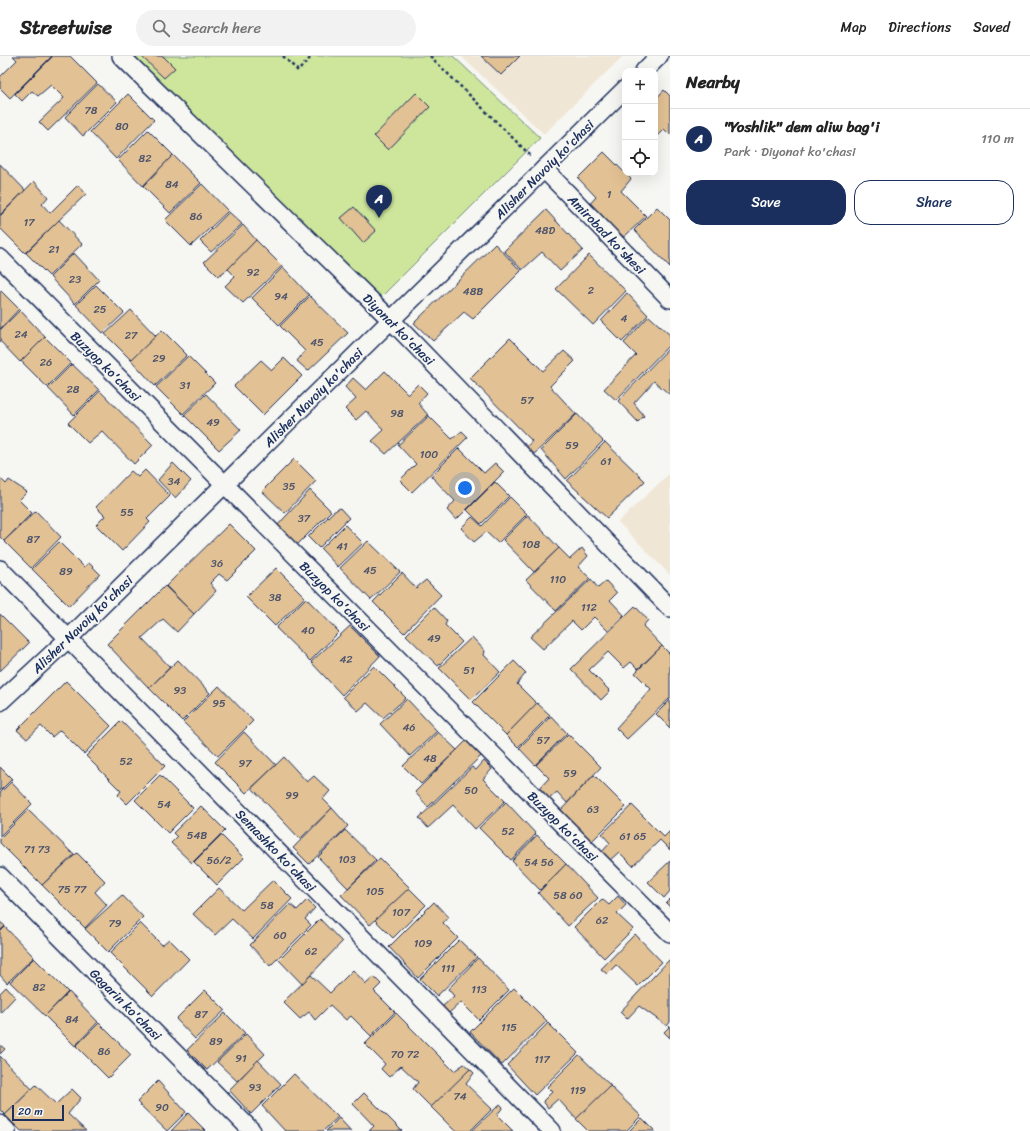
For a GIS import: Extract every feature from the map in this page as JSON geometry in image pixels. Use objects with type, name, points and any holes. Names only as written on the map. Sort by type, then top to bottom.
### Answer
[{"type":"street","name":"Diyonat ko'chasi","points":[[121,56],[391,320],[670,608]]},
{"type":"street","points":[[647,68],[659,56]]},
{"type":"street","name":"Alisher Navoiy ko'chasi","points":[[0,702],[69,638],[622,92]]},
{"type":"street","name":"Amirobad ko'shesi","points":[[544,169],[670,299]]},
{"type":"street","name":"Buzyop ko'chasi","points":[[0,258],[670,933]]},
{"type":"street","name":"Semashko ko'chasi","points":[[0,569],[552,1131]]},
{"type":"street","name":"Gagarin ko'chasi","points":[[0,876],[252,1131]]},
{"type":"street","points":[[0,1124],[7,1131]]},
{"type":"path","points":[[283,56],[298,71],[312,56]]},
{"type":"path","points":[[430,56],[544,169]]},
{"type":"shaded area","points":[[461,56],[623,56],[544,134]]},
{"type":"shaded area","points":[[670,473],[670,575],[618,522]]},
{"type":"green space","points":[[135,56],[453,56],[540,138],[380,298]]},
{"type":"building","points":[[13,56],[52,56],[10,98],[0,88],[0,77],[17,60]]},
{"type":"building","points":[[53,56],[70,56],[97,83],[48,131],[39,122],[64,98],[51,85],[38,96],[32,91],[22,101],[15,94]]},
{"type":"building","points":[[141,56],[163,56],[175,68],[164,78]]},
{"type":"building","points":[[481,56],[520,56],[501,75]]},
{"type":"building","points":[[98,84],[117,102],[83,136],[65,117]]},
{"type":"building","points":[[664,90],[670,96],[670,135],[664,129],[658,135],[658,97]]},
{"type":"building","points":[[416,93],[430,107],[388,150],[374,136]]},
{"type":"building","points":[[128,94],[154,120],[116,159],[90,132]]},
{"type":"building","points":[[148,130],[173,155],[143,186],[118,160]]},
{"type":"building","points":[[604,152],[622,170],[622,176],[628,176],[631,179],[621,191],[646,216],[624,237],[588,206],[596,197],[578,178]]},
{"type":"building","points":[[173,155],[201,183],[170,213],[143,186]]},
{"type":"building","points":[[0,164],[25,190],[0,215]]},
{"type":"building","points":[[34,181],[48,197],[42,204],[50,213],[78,185],[86,194],[25,253],[0,228],[0,216]]},
{"type":"building","points":[[202,184],[228,211],[191,246],[165,220]]},
{"type":"building","points":[[354,207],[376,231],[363,243],[341,218]]},
{"type":"building","points":[[657,207],[670,220],[670,267],[634,230]]},
{"type":"building","points":[[546,210],[583,250],[560,271],[542,252],[522,270],[504,251]]},
{"type":"building","points":[[229,212],[242,224],[211,252],[200,241]]},
{"type":"building","points":[[59,220],[82,244],[49,276],[26,253]]},
{"type":"building","points":[[243,225],[257,241],[228,269],[218,276],[204,262]]},
{"type":"building","points":[[256,240],[282,266],[243,303],[225,286],[235,276],[228,269]]},
{"type":"building","points":[[495,244],[521,271],[473,319],[464,312],[433,341],[414,323]]},
{"type":"building","points":[[74,253],[99,280],[75,304],[50,277]]},
{"type":"building","points":[[589,255],[626,291],[593,325],[556,289]]},
{"type":"building","points":[[283,267],[309,295],[279,325],[252,298]]},
{"type":"building","points":[[96,285],[124,313],[103,333],[76,305]]},
{"type":"building","points":[[0,290],[19,309],[0,329]]},
{"type":"building","points":[[627,293],[648,315],[622,342],[601,321]]},
{"type":"building","points":[[310,296],[348,333],[308,371],[297,361],[305,351],[280,326]]},
{"type":"building","points":[[20,310],[45,337],[20,362],[0,341],[0,330]]},
{"type":"building","points":[[131,310],[156,336],[132,361],[105,334]]},
{"type":"building","points":[[649,316],[670,335],[670,344],[616,400],[604,389],[636,355],[624,343]]},
{"type":"building","points":[[162,330],[187,355],[155,386],[131,360]]},
{"type":"building","points":[[45,337],[71,363],[47,387],[21,361]]},
{"type":"building","points":[[510,338],[543,371],[564,351],[575,361],[550,386],[576,414],[530,458],[523,451],[532,441],[470,378]]},
{"type":"building","points":[[670,347],[670,392],[669,394],[654,381],[634,403],[644,416],[638,422],[618,401]]},
{"type":"building","points":[[188,356],[215,383],[183,414],[156,387]]},
{"type":"building","points":[[284,358],[302,376],[263,415],[234,386],[261,360],[272,370]]},
{"type":"building","points":[[72,364],[99,390],[74,415],[48,388]]},
{"type":"building","points":[[385,371],[408,394],[418,384],[427,393],[418,403],[428,415],[386,454],[372,441],[384,430],[366,411],[356,420],[345,409],[356,399],[345,387],[353,378],[366,390]]},
{"type":"building","points":[[100,391],[153,445],[134,464],[102,431],[88,443],[68,423]]},
{"type":"building","points":[[206,394],[241,430],[219,450],[184,415]]},
{"type":"building","points":[[577,414],[603,441],[566,479],[541,450]]},
{"type":"building","points":[[429,416],[452,439],[462,431],[468,437],[412,492],[400,480],[416,464],[398,445]]},
{"type":"building","points":[[605,442],[645,481],[607,518],[567,481]]},
{"type":"building","points":[[459,448],[484,473],[495,463],[504,472],[456,520],[447,510],[455,501],[431,476]]},
{"type":"building","points":[[294,459],[316,481],[285,513],[262,491]]},
{"type":"building","points":[[173,463],[191,481],[175,498],[158,480]]},
{"type":"building","points":[[145,470],[170,496],[147,519],[150,522],[122,551],[96,525],[105,516],[96,507],[131,471],[138,477]]},
{"type":"building","points":[[0,478],[6,484],[9,480],[27,492],[19,500],[32,513],[4,541],[0,537]]},
{"type":"building","points":[[495,482],[509,496],[481,524],[467,510]]},
{"type":"building","points":[[310,490],[331,511],[297,545],[277,526]]},
{"type":"building","points":[[510,497],[527,514],[498,543],[486,532],[474,542],[461,528],[472,517],[482,526]]},
{"type":"building","points":[[340,508],[349,518],[319,548],[308,537],[333,512]]},
{"type":"building","points":[[36,511],[61,537],[31,568],[4,541]]},
{"type":"building","points":[[528,515],[559,548],[534,572],[503,540]]},
{"type":"building","points":[[229,524],[256,551],[227,580],[219,574],[210,583],[216,591],[194,614],[166,586]]},
{"type":"building","points":[[345,525],[363,543],[338,567],[321,549]]},
{"type":"building","points":[[368,541],[400,572],[371,600],[340,568]]},
{"type":"building","points":[[59,542],[84,567],[89,563],[100,574],[69,606],[32,569]]},
{"type":"building","points":[[559,548],[570,559],[582,548],[588,556],[578,567],[590,578],[556,611],[526,580]]},
{"type":"building","points":[[276,568],[305,597],[275,626],[246,597]]},
{"type":"building","points":[[402,573],[416,588],[426,580],[441,595],[404,633],[373,602]]},
{"type":"building","points":[[591,579],[598,588],[606,581],[617,593],[610,600],[624,615],[608,631],[594,617],[581,630],[572,621],[543,649],[530,637]]},
{"type":"building","points":[[165,586],[194,614],[177,632],[163,619],[142,638],[170,667],[149,688],[107,644]]},
{"type":"building","points":[[306,598],[339,632],[310,661],[276,628]]},
{"type":"building","points":[[635,606],[648,620],[643,626],[662,646],[638,669],[631,662],[624,668],[608,652],[589,670],[610,691],[601,700],[571,669]]},
{"type":"building","points":[[434,607],[447,621],[445,625],[462,642],[438,666],[406,635]]},
{"type":"building","points":[[0,614],[29,643],[0,671]]},
{"type":"building","points":[[350,626],[380,656],[342,695],[311,662]]},
{"type":"building","points":[[472,637],[485,651],[484,655],[500,672],[471,700],[439,668]]},
{"type":"building","points":[[662,646],[670,654],[670,698],[627,739],[616,728],[651,689],[635,673]]},
{"type":"building","points":[[178,660],[210,693],[182,721],[149,688]]},
{"type":"building","points":[[514,661],[526,673],[517,684],[537,704],[506,735],[473,702]]},
{"type":"building","points":[[374,666],[406,698],[383,718],[367,703],[358,711],[343,697]]},
{"type":"building","points":[[66,681],[111,726],[84,754],[60,730],[52,737],[41,726],[27,739],[17,730]]},
{"type":"building","points":[[219,686],[253,721],[218,756],[183,722]]},
{"type":"building","points":[[407,699],[437,731],[410,756],[380,724]]},
{"type":"building","points":[[670,700],[670,728],[656,714]]},
{"type":"building","points":[[537,703],[550,715],[518,747],[506,735]]},
{"type":"building","points":[[551,716],[567,733],[535,765],[519,748]]},
{"type":"building","points":[[121,721],[165,766],[127,804],[118,795],[121,791],[86,756]]},
{"type":"building","points":[[244,732],[276,765],[246,793],[215,762]]},
{"type":"building","points":[[438,732],[457,750],[421,784],[403,766]]},
{"type":"building","points":[[568,734],[601,767],[567,803],[557,792],[549,799],[539,789],[549,778],[536,765]]},
{"type":"building","points":[[466,741],[481,756],[428,807],[415,792]]},
{"type":"building","points":[[284,757],[307,782],[314,776],[330,791],[323,799],[332,808],[300,839],[252,788]]},
{"type":"building","points":[[484,761],[492,769],[483,779],[505,801],[475,829],[453,805],[428,828],[419,818],[472,767],[476,770]]},
{"type":"building","points":[[0,767],[12,779],[0,791]]},
{"type":"building","points":[[160,775],[193,808],[168,833],[135,800]]},
{"type":"building","points":[[594,775],[626,807],[592,841],[561,810]]},
{"type":"building","points":[[11,782],[32,804],[0,836],[0,793]]},
{"type":"building","points":[[506,802],[536,834],[511,860],[479,828]]},
{"type":"building","points":[[632,805],[664,837],[670,831],[670,850],[660,840],[633,866],[619,852],[609,861],[601,853],[610,843],[602,834]]},
{"type":"building","points":[[201,806],[225,830],[192,863],[171,843],[177,837],[173,833]]},
{"type":"building","points":[[332,808],[348,826],[309,864],[293,848]]},
{"type":"building","points":[[28,810],[74,855],[42,885],[0,843],[0,838]]},
{"type":"building","points":[[345,830],[376,860],[348,888],[318,857]]},
{"type":"building","points":[[221,835],[244,858],[217,885],[194,862]]},
{"type":"building","points":[[537,835],[566,864],[540,890],[512,861]]},
{"type":"building","points":[[77,853],[105,881],[95,892],[107,905],[85,928],[42,885]]},
{"type":"building","points":[[380,858],[410,888],[370,925],[341,895]]},
{"type":"building","points":[[670,861],[670,891],[664,898],[648,882]]},
{"type":"building","points":[[566,864],[598,898],[568,926],[538,893]]},
{"type":"building","points":[[273,880],[292,899],[253,939],[232,919],[215,935],[193,914],[219,888],[242,910]]},
{"type":"building","points":[[409,888],[426,905],[393,938],[375,920]]},
{"type":"building","points":[[122,895],[143,917],[108,952],[85,929]]},
{"type":"building","points":[[618,896],[626,905],[617,914],[633,929],[604,958],[574,927],[602,899],[609,905]]},
{"type":"building","points":[[670,899],[670,907],[666,903]]},
{"type":"building","points":[[307,900],[315,908],[305,919],[311,925],[270,966],[250,945],[290,904],[297,910]]},
{"type":"building","points":[[434,902],[448,917],[443,923],[458,938],[418,978],[389,947]]},
{"type":"building","points":[[320,919],[342,942],[302,984],[279,960]]},
{"type":"building","points":[[0,922],[5,926],[0,931]]},
{"type":"building","points":[[140,923],[162,945],[169,939],[189,959],[153,996],[110,953]]},
{"type":"building","points":[[5,927],[34,957],[7,983],[0,975],[0,932]]},
{"type":"building","points":[[635,934],[662,962],[638,986],[616,965],[607,974],[601,969]]},
{"type":"building","points":[[459,940],[477,957],[437,996],[420,979]]},
{"type":"building","points":[[34,958],[68,992],[45,1016],[10,982]]},
{"type":"building","points":[[478,958],[509,990],[479,1020],[461,1002],[449,1013],[442,1007],[454,996],[448,989]]},
{"type":"building","points":[[670,959],[670,1022],[667,1026],[639,1006],[627,1019],[620,1012]]},
{"type":"building","points":[[353,970],[366,984],[374,977],[381,984],[374,991],[395,1012],[371,1036],[351,1016],[346,1020],[330,1005],[315,1020],[309,1012],[300,1019],[283,1002],[311,975],[330,993]]},
{"type":"building","points":[[6,987],[15,997],[0,1013],[0,993]]},
{"type":"building","points":[[514,988],[547,1021],[502,1065],[470,1032]]},
{"type":"building","points":[[205,990],[225,1010],[195,1039],[176,1019]]},
{"type":"building","points":[[69,992],[98,1022],[75,1046],[45,1016]]},
{"type":"building","points":[[225,1013],[245,1033],[207,1070],[187,1050]]},
{"type":"building","points":[[396,1013],[454,1071],[464,1064],[471,1070],[432,1108],[413,1089],[418,1082],[401,1066],[389,1077],[381,1069],[385,1064],[365,1044]]},
{"type":"building","points":[[99,1023],[131,1055],[108,1078],[76,1046]]},
{"type":"building","points":[[548,1023],[578,1053],[535,1095],[507,1065]]},
{"type":"building","points":[[670,1026],[670,1038],[664,1032]]},
{"type":"building","points":[[246,1034],[265,1054],[237,1081],[217,1062]]},
{"type":"building","points":[[0,1045],[5,1049],[0,1054]]},
{"type":"building","points":[[579,1055],[611,1086],[577,1120],[558,1099],[548,1108],[543,1101],[552,1092],[547,1087]]},
{"type":"building","points":[[0,1056],[32,1089],[5,1115],[0,1110]]},
{"type":"building","points":[[258,1060],[281,1084],[251,1114],[229,1090]]},
{"type":"building","points":[[470,1069],[474,1073],[466,1084],[492,1109],[470,1131],[455,1131],[431,1107]]},
{"type":"building","points":[[294,1074],[338,1117],[323,1131],[285,1131],[262,1106]]},
{"type":"building","points":[[158,1081],[186,1112],[167,1131],[137,1102]]},
{"type":"building","points":[[36,1085],[56,1104],[72,1089],[81,1098],[68,1114],[86,1131],[21,1131],[5,1115]]},
{"type":"building","points":[[610,1086],[641,1116],[626,1131],[588,1131],[576,1119]]},
{"type":"building","points":[[364,1093],[402,1131],[369,1131],[374,1126],[353,1104]]},
{"type":"building","points":[[500,1104],[503,1107],[497,1115],[513,1131],[472,1131]]},
{"type":"building","points":[[188,1113],[206,1131],[171,1131]]},
{"type":"building","points":[[339,1118],[351,1131],[326,1131]]},
{"type":"building","points":[[642,1118],[655,1131],[629,1131]]},
{"type":"place","name":"\"Yoshlik\" dem aliw bag'i","points":[[379,218]]}]
